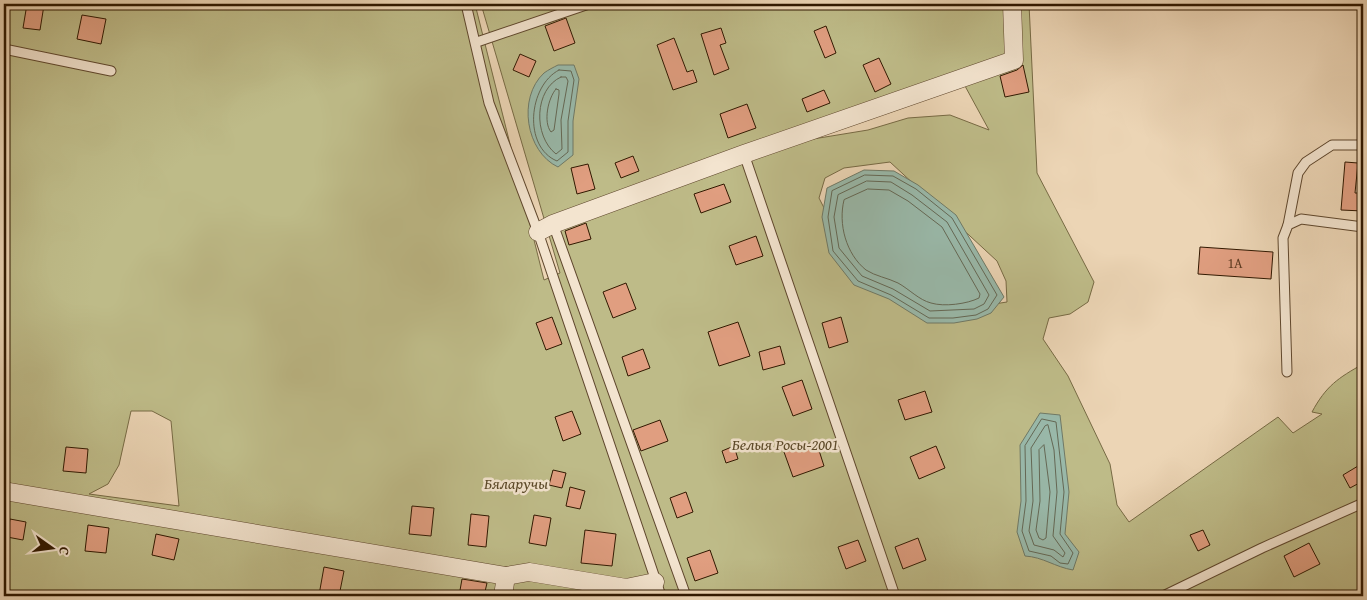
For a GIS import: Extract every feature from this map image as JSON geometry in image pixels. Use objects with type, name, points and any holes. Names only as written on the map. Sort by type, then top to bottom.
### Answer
[{"type":"street","points":[[538,232],[554,224],[744,154],[1014,60],[1012,4]]},
{"type":"street","points":[[4,491],[506,576],[529,572],[626,588],[658,589]]},
{"type":"street","points":[[503,596],[506,576]]},
{"type":"lane","points":[[466,4],[477,42],[489,104],[538,232],[658,589]]},
{"type":"lane","points":[[477,42],[589,4]]},
{"type":"lane","points":[[4,49],[111,71]]},
{"type":"lane","points":[[1287,372],[1284,238],[1298,173],[1306,162],[1332,145],[1363,146]]},
{"type":"lane","points":[[744,154],[895,596]]},
{"type":"lane","points":[[1288,225],[1301,219],[1363,227]]},
{"type":"lane","points":[[554,224],[686,596]]},
{"type":"lane","points":[[1163,596],[1262,548],[1363,503]]},
{"type":"green space","points":[[4,4],[475,4],[544,280],[560,273],[481,4],[1029,4],[1037,173],[1094,282],[1088,302],[1070,314],[1049,318],[1043,339],[1068,376],[1110,464],[1117,505],[1129,522],[1278,417],[1293,433],[1322,414],[1312,412],[1322,396],[1333,383],[1363,364],[1363,596],[4,596]],"holes":[[[965,86],[989,130],[950,115],[908,118],[868,130],[813,139]],[[890,162],[997,261],[1006,281],[1007,302],[968,308],[857,273],[819,198],[825,178],[844,168]],[[131,411],[152,411],[171,421],[179,506],[89,494],[108,484],[119,465]]]},
{"type":"water","points":[[558,65],[574,65],[579,79],[573,121],[573,155],[558,167],[547,160],[532,137],[528,110],[530,96],[536,84],[544,73]]},
{"type":"water","points":[[864,170],[894,171],[918,185],[956,215],[1004,297],[991,313],[977,319],[954,323],[927,323],[889,299],[854,285],[829,253],[822,217],[827,188]]},
{"type":"water","points":[[1040,413],[1060,415],[1069,492],[1065,534],[1079,552],[1073,570],[1038,558],[1025,556],[1017,532],[1021,501],[1020,445]]},
{"type":"building","points":[[27,4],[44,5],[40,30],[23,28]]},
{"type":"building","points":[[82,15],[106,19],[101,44],[77,39]]},
{"type":"building","points":[[566,18],[575,43],[554,51],[545,26]]},
{"type":"building","points":[[826,26],[836,53],[825,58],[814,31]]},
{"type":"building","points":[[721,28],[726,43],[720,45],[729,69],[714,75],[701,34]]},
{"type":"building","points":[[674,38],[687,72],[693,70],[697,82],[673,90],[657,45]]},
{"type":"building","points":[[520,54],[536,61],[529,77],[513,70]]},
{"type":"building","points":[[879,58],[891,84],[875,92],[863,65]]},
{"type":"building","points":[[1023,65],[1029,92],[1005,97],[1000,76],[1017,70]]},
{"type":"building","points":[[824,90],[830,103],[807,112],[802,99]]},
{"type":"building","points":[[747,104],[756,128],[728,138],[720,114]]},
{"type":"building","points":[[633,156],[639,171],[621,178],[615,163]]},
{"type":"building","points":[[1345,162],[1358,163],[1355,193],[1363,193],[1363,211],[1341,210]]},
{"type":"building","points":[[588,164],[595,189],[577,194],[571,168]]},
{"type":"building","points":[[724,184],[731,202],[701,213],[694,194]]},
{"type":"building","points":[[586,223],[591,239],[569,245],[565,231]]},
{"type":"building","points":[[756,236],[763,256],[736,265],[729,246]]},
{"type":"building","points":[[1200,247],[1273,252],[1271,279],[1198,274]]},
{"type":"building","points":[[626,283],[636,309],[613,318],[603,292]]},
{"type":"building","points":[[552,317],[562,344],[546,350],[536,323]]},
{"type":"building","points":[[841,317],[848,342],[829,348],[822,323]]},
{"type":"building","points":[[738,322],[750,356],[719,366],[708,332]]},
{"type":"building","points":[[780,346],[785,364],[763,370],[759,352]]},
{"type":"building","points":[[643,349],[650,368],[628,376],[622,357]]},
{"type":"building","points":[[802,380],[812,409],[793,416],[782,387]]},
{"type":"building","points":[[925,391],[932,412],[905,420],[898,400]]},
{"type":"building","points":[[572,411],[581,434],[563,441],[555,417]]},
{"type":"building","points":[[660,420],[668,441],[641,451],[633,430]]},
{"type":"building","points":[[816,441],[824,466],[793,477],[784,452]]},
{"type":"building","points":[[734,446],[738,459],[726,463],[722,451]]},
{"type":"building","points":[[936,446],[945,468],[919,479],[910,457]]},
{"type":"building","points":[[66,447],[88,449],[86,473],[63,471]]},
{"type":"building","points":[[1363,463],[1363,481],[1350,488],[1343,475]]},
{"type":"building","points":[[553,470],[566,473],[562,488],[549,485]]},
{"type":"building","points":[[570,487],[585,491],[580,509],[566,506]]},
{"type":"building","points":[[686,492],[693,512],[677,518],[670,498]]},
{"type":"building","points":[[412,506],[434,508],[431,536],[409,534]]},
{"type":"building","points":[[471,514],[489,516],[486,547],[468,545]]},
{"type":"building","points":[[534,515],[551,518],[546,546],[529,543]]},
{"type":"building","points":[[10,519],[26,522],[23,540],[7,537]]},
{"type":"building","points":[[88,525],[109,528],[106,553],[85,551]]},
{"type":"building","points":[[585,530],[616,534],[612,566],[581,563]]},
{"type":"building","points":[[1203,530],[1210,545],[1198,551],[1190,535]]},
{"type":"building","points":[[156,534],[179,539],[174,560],[152,555]]},
{"type":"building","points":[[918,538],[926,560],[903,569],[895,547]]},
{"type":"building","points":[[858,540],[866,561],[846,569],[838,547]]},
{"type":"building","points":[[1309,543],[1320,564],[1294,577],[1284,556]]},
{"type":"building","points":[[710,550],[718,573],[695,581],[687,558]]},
{"type":"building","points":[[324,567],[344,571],[339,596],[319,595]]},
{"type":"building","points":[[462,579],[487,583],[484,596],[459,596]]},
{"type":"park label","name":"Белыя Росы-2001","points":[[785,444]]},
{"type":"park label","name":"Бяларучы","points":[[516,483]]}]
